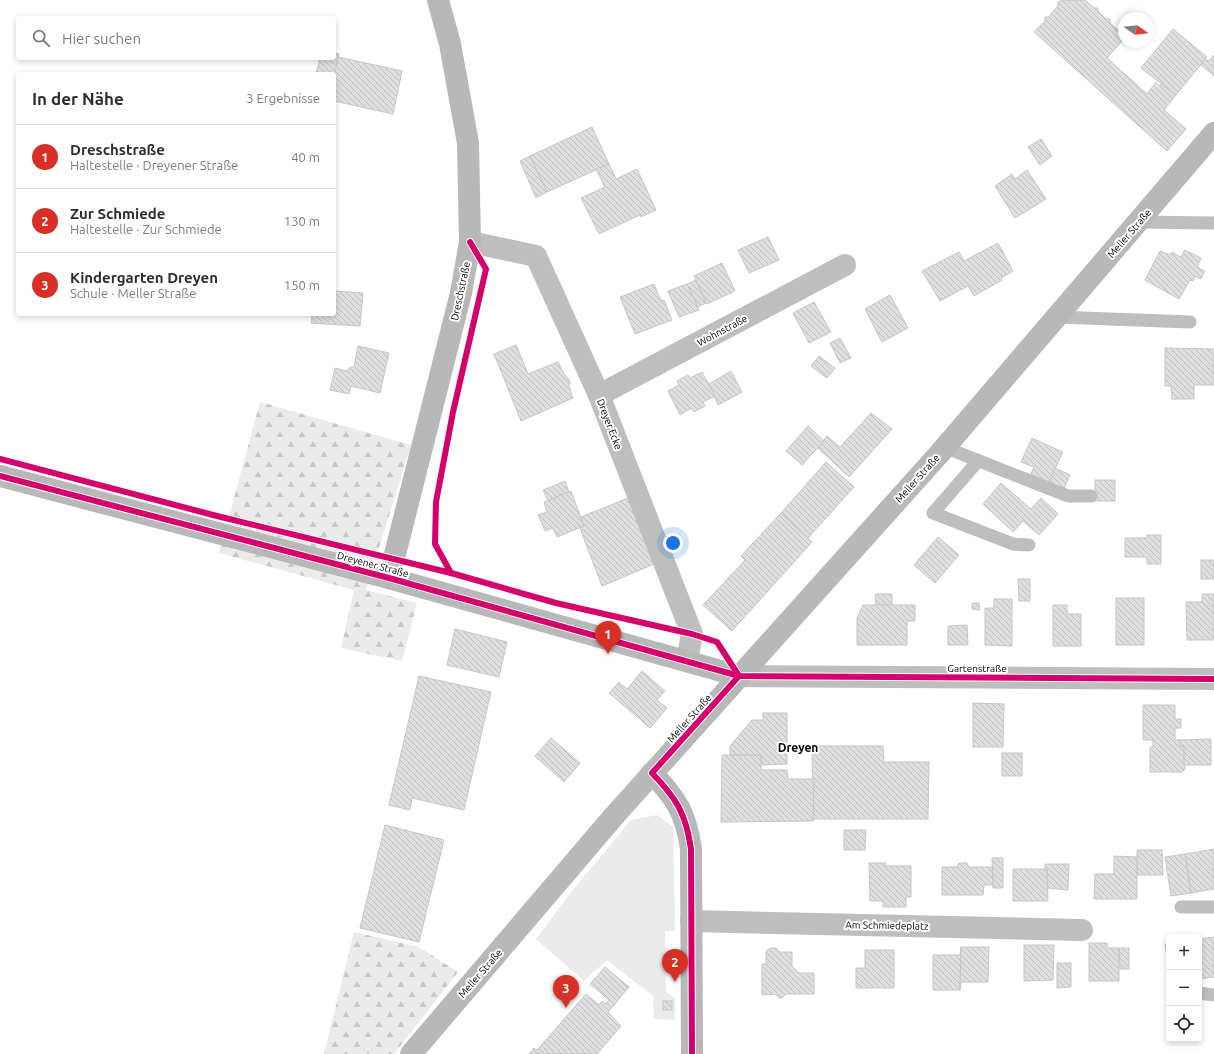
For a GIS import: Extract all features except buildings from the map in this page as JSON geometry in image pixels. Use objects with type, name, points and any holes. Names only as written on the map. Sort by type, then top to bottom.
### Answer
[{"type":"street","name":"Dreschstraße","points":[[389,578],[461,293],[470,242],[468,143],[450,44],[438,0]]},
{"type":"street","name":"Meller Straße","points":[[411,1054],[652,773],[944,447],[1214,134]]},
{"type":"street","name":"Dreyer Ecke","points":[[470,242],[536,256],[598,395],[692,634],[687,661]]},
{"type":"street","name":"Wohnstraße","points":[[598,395],[845,265]]},
{"type":"street","name":"Dreyener Straße","points":[[0,476],[389,578],[740,676]]},
{"type":"street","name":"Gartenstraße","points":[[740,676],[1214,679]]},
{"type":"street","points":[[652,773],[670,792],[684,814],[689,832],[691,849],[692,1054]]},
{"type":"street","name":"Am Schmiedeplatz","points":[[691,921],[1082,930]]},
{"type":"lane","points":[[1138,222],[1214,223]]},
{"type":"lane","points":[[1057,317],[1190,322]]},
{"type":"lane","points":[[944,447],[1068,496],[1091,496]]},
{"type":"lane","points":[[978,461],[933,513],[1013,544],[1029,545]]},
{"type":"lane","points":[[1181,907],[1214,907]]},
{"type":"lane","points":[[1202,993],[1214,995]]},
{"type":"green space","points":[[260,402],[411,445],[366,590],[417,603],[402,661],[341,648],[354,590],[219,553]]},
{"type":"green space","points":[[657,815],[673,827],[675,931],[665,931],[666,992],[675,998],[675,1020],[654,1019],[653,996],[607,960],[584,981],[536,939],[568,896],[631,820]]},
{"type":"green space","points":[[354,932],[419,947],[458,972],[394,1054],[324,1054]]},
{"type":"cycle path","points":[[451,573],[435,544],[436,502],[453,412],[486,269],[470,242]]},
{"type":"cycle path","points":[[0,459],[217,516],[451,573],[556,603],[692,634],[717,642],[739,676]]},
{"type":"cycle path","points":[[0,476],[389,578],[739,676],[1214,679]]},
{"type":"cycle path","points":[[692,1054],[691,849],[686,826],[679,808],[668,791],[652,773],[739,676]]},
{"type":"place","name":"Dreschstraße","points":[[608,654]]},
{"type":"place","name":"Zur Schmiede","points":[[675,982]]},
{"type":"place","name":"Kindergarten Dreyen","points":[[566,1008]]},
{"type":"district","name":"Dreyen","points":[[798,748]]}]
